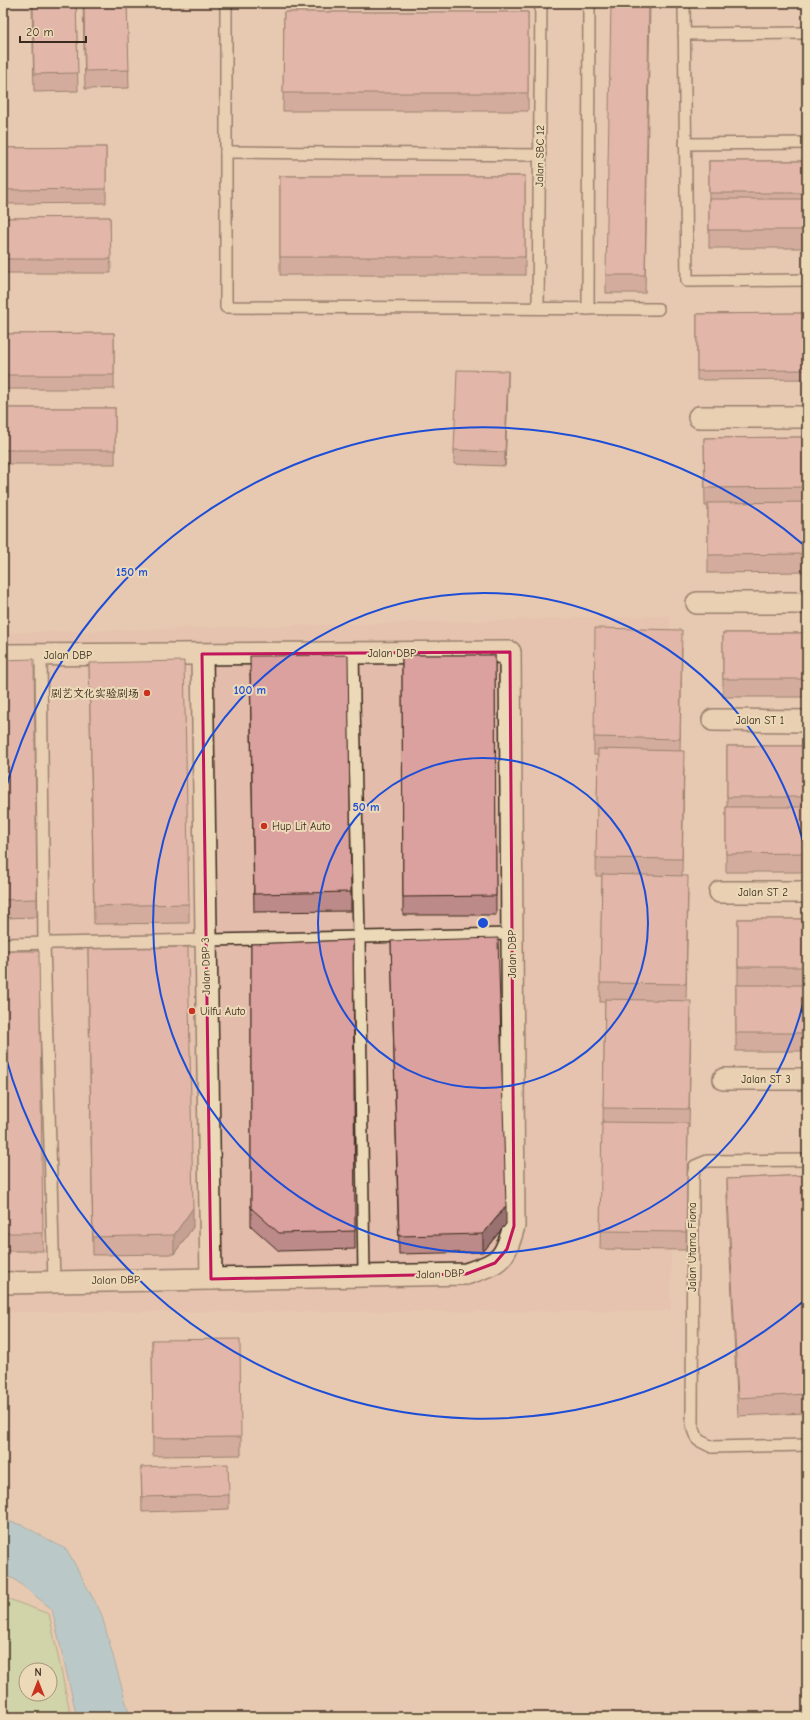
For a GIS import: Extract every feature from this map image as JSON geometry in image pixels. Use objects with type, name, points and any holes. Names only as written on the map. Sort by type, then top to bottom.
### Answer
[{"type":"street","points":[[699,416],[807,416]]},
{"type":"street","points":[[697,603],[807,603]]},
{"type":"street","name":"Jalan DBP","points":[[3,655],[510,652],[514,1226],[508,1249],[495,1264],[466,1274],[3,1283]]},
{"type":"street","name":"Jalan DBP 3","points":[[202,654],[212,1279]]},
{"type":"street","name":"Jalan ST 1","points":[[713,720],[807,720]]},
{"type":"street","name":"Jalan ST 2","points":[[720,892],[807,892]]},
{"type":"street","name":"Jalan ST 3","points":[[724,1079],[807,1079]]},
{"type":"lane","points":[[226,3],[226,306],[658,310]]},
{"type":"lane","name":"Jalan SBC 12","points":[[538,308],[541,3]]},
{"type":"lane","points":[[588,309],[589,3]]},
{"type":"lane","points":[[684,3],[687,281],[807,280]]},
{"type":"lane","points":[[684,34],[807,33]]},
{"type":"lane","points":[[685,144],[807,143]]},
{"type":"lane","points":[[226,152],[540,154]]},
{"type":"lane","points":[[353,653],[364,1276]]},
{"type":"lane","points":[[41,655],[44,943],[54,1281]]},
{"type":"lane","points":[[3,944],[512,934]]},
{"type":"lane","name":"Jalan Utama Fiona","points":[[807,1160],[706,1161],[695,1166],[692,1177],[692,1424],[698,1440],[712,1446],[807,1445]]},
{"type":"highlighted area","points":[[510,652],[514,1226],[507,1249],[495,1263],[466,1274],[211,1279],[202,654]]},
{"type":"shaded area","points":[[670,616],[671,1311],[3,1312],[3,633]]},
{"type":"green space","points":[[3,1597],[49,1614],[71,1717],[3,1717]]},
{"type":"water","points":[[3,1520],[22,1525],[67,1550],[101,1613],[130,1717],[77,1717],[52,1609],[14,1579],[3,1575]]},
{"type":"building","points":[[33,3],[76,3],[78,73],[34,74]]},
{"type":"building","points":[[84,3],[127,3],[129,70],[85,71]]},
{"type":"building","points":[[611,3],[649,3],[645,275],[606,275]]},
{"type":"building","points":[[284,12],[528,12],[528,93],[283,93]]},
{"type":"building","points":[[106,147],[106,189],[3,190],[3,148]]},
{"type":"building","points":[[709,161],[807,161],[807,193],[709,193]]},
{"type":"building","points":[[280,176],[525,176],[525,257],[280,257]]},
{"type":"building","points":[[709,199],[807,199],[807,230],[709,230]]},
{"type":"building","points":[[110,217],[111,259],[3,259],[3,218]]},
{"type":"building","points":[[807,313],[807,370],[697,371],[697,314]]},
{"type":"building","points":[[114,333],[114,375],[3,375],[3,334]]},
{"type":"building","points":[[457,370],[508,371],[505,452],[454,450]]},
{"type":"building","points":[[3,408],[115,408],[115,450],[3,450]]},
{"type":"building","points":[[807,437],[807,487],[705,488],[704,438]]},
{"type":"building","points":[[807,502],[807,554],[708,555],[708,503]]},
{"type":"building","points":[[595,628],[682,630],[680,739],[594,737]]},
{"type":"building","points":[[723,633],[807,633],[807,679],[723,679]]},
{"type":"building","points":[[348,655],[351,892],[254,894],[250,656]]},
{"type":"building","points":[[402,655],[495,655],[496,896],[403,897]]},
{"type":"building","points":[[34,659],[37,899],[3,900],[3,660]]},
{"type":"building","points":[[184,661],[189,904],[94,906],[89,663]]},
{"type":"building","points":[[727,746],[807,746],[807,797],[727,797]]},
{"type":"building","points":[[598,749],[684,751],[682,859],[596,858]]},
{"type":"building","points":[[726,807],[807,807],[807,853],[726,854]]},
{"type":"building","points":[[602,874],[688,876],[686,984],[600,983]]},
{"type":"building","points":[[738,919],[807,919],[807,967],[738,967]]},
{"type":"building","points":[[498,938],[506,1206],[483,1234],[399,1236],[391,941]]},
{"type":"building","points":[[353,940],[355,1231],[279,1233],[251,1208],[251,944]]},
{"type":"building","points":[[188,947],[193,1208],[174,1235],[93,1237],[88,949]]},
{"type":"building","points":[[3,951],[39,951],[43,1233],[3,1233]]},
{"type":"building","points":[[736,985],[807,985],[807,1033],[736,1033]]},
{"type":"building","points":[[605,999],[691,1001],[689,1109],[603,1108]]},
{"type":"building","points":[[602,1122],[688,1123],[686,1232],[600,1231]]},
{"type":"building","points":[[807,1175],[807,1394],[738,1398],[727,1179]]},
{"type":"building","points":[[240,1339],[241,1437],[153,1438],[152,1340]]},
{"type":"building","points":[[228,1464],[229,1495],[142,1497],[141,1467]]},
{"type":"place","name":"剧艺文化实验剧场","points":[[147,693]]},
{"type":"place","name":"Hup Lit Auto","points":[[264,826]]},
{"type":"place","name":"Uilfu Auto","points":[[192,1011]]}]
